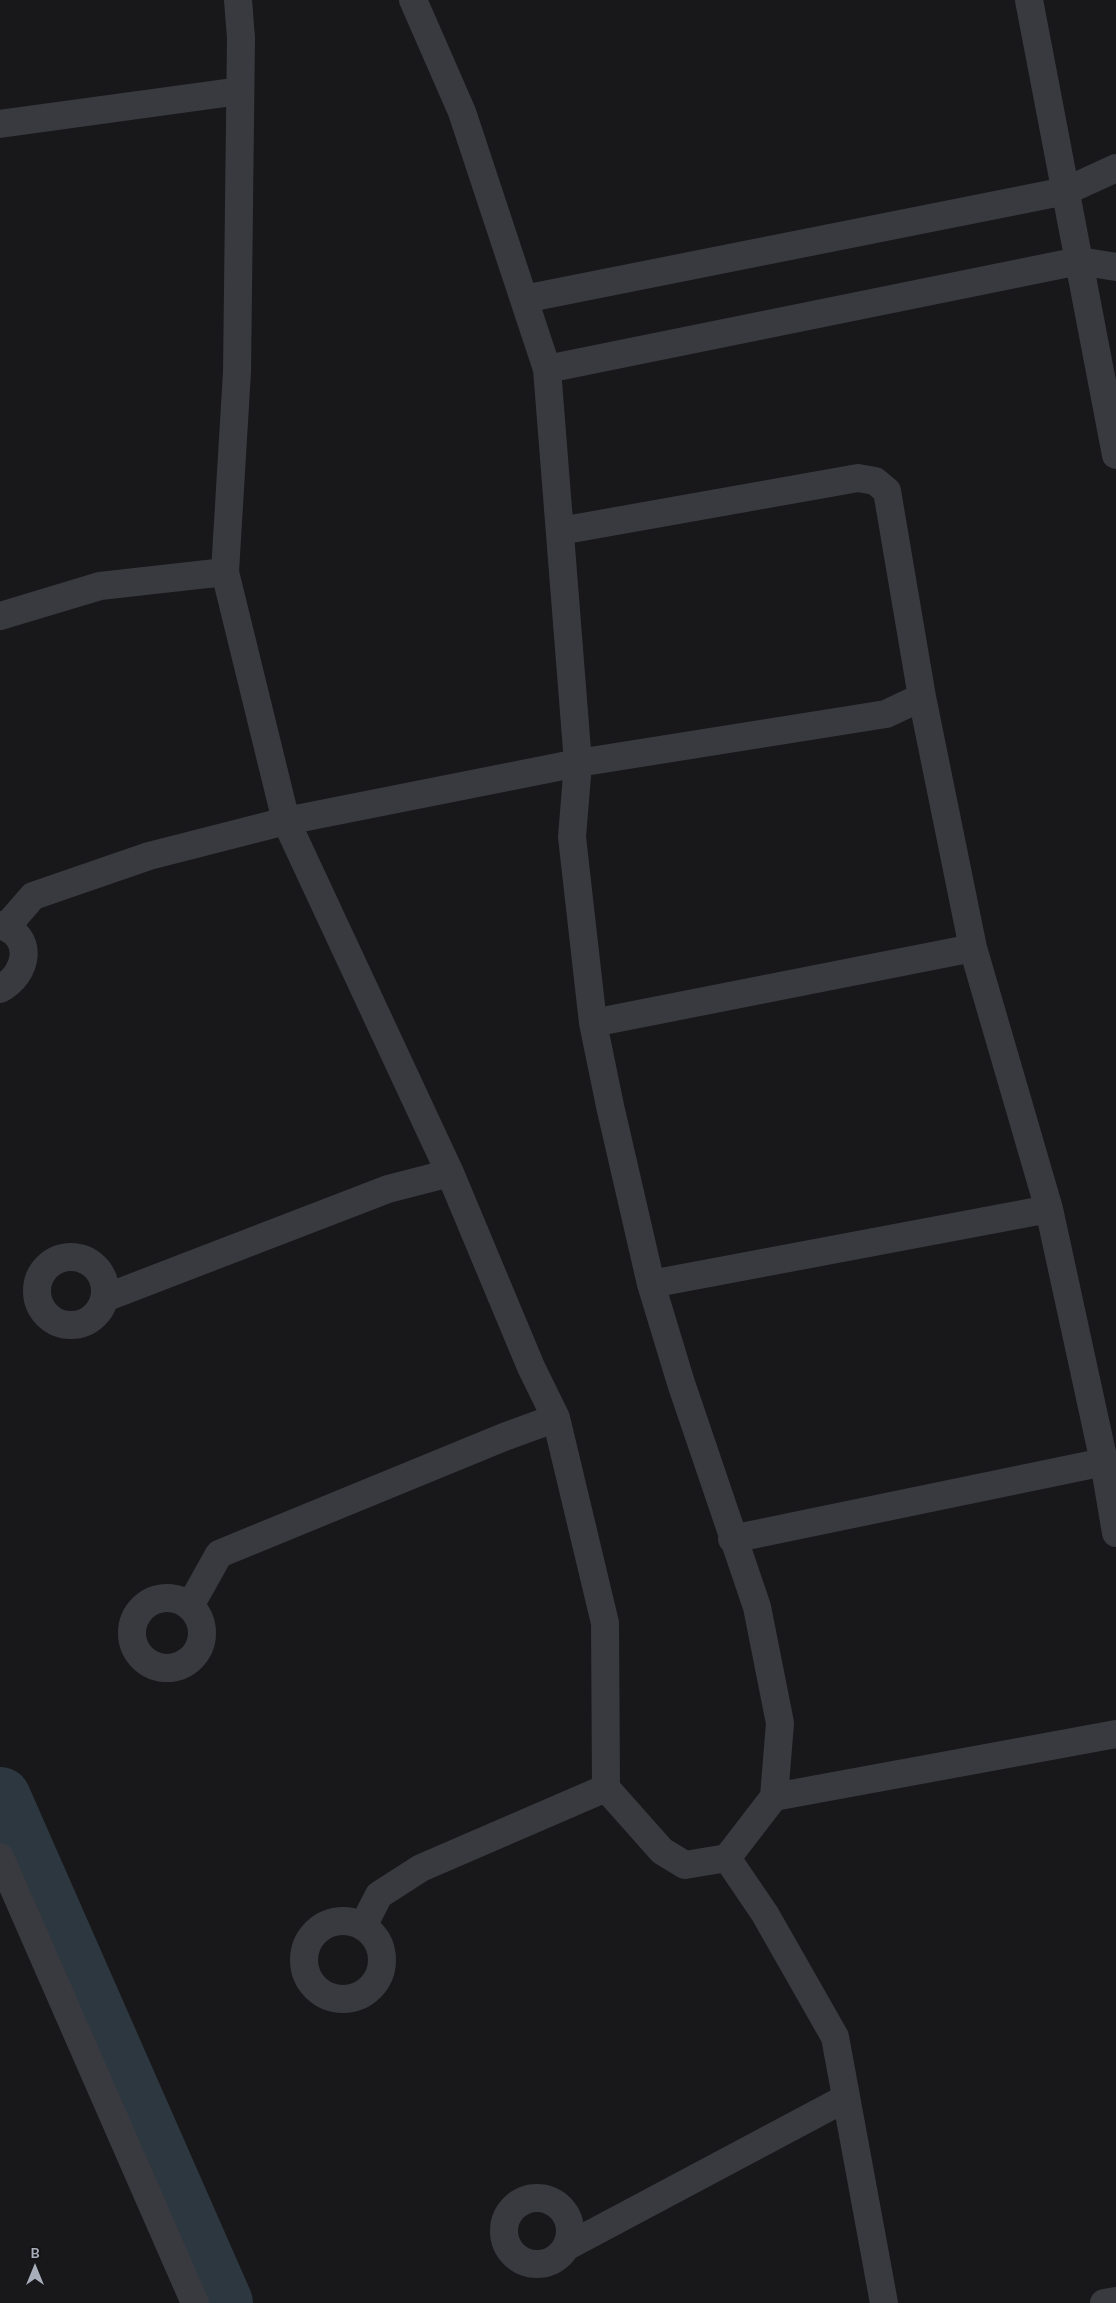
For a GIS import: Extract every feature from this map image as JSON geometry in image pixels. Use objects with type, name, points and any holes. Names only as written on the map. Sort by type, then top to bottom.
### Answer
[{"type":"street","points":[[238,0],[241,38],[237,372],[225,572],[286,821],[450,1173],[531,1368],[556,1418],[605,1623],[606,1788],[662,1851],[685,1865],[728,1858],[774,1797],[780,1723],[757,1608],[732,1539],[651,1284],[593,1023],[572,837],[578,763],[547,369],[462,112],[413,0]]},
{"type":"street","points":[[1029,0],[1116,455]]},
{"type":"street","points":[[0,124],[240,91]]},
{"type":"street","points":[[524,300],[1066,191],[1116,168]]},
{"type":"street","points":[[547,369],[1079,261],[1116,268]]},
{"type":"street","points":[[560,531],[858,478],[875,481],[887,491],[922,697],[973,948],[1049,1209],[1104,1462],[1116,1533]]},
{"type":"street","points":[[0,616],[100,586],[225,572]]},
{"type":"street","points":[[0,989],[12,982],[20,972],[24,960],[23,946],[17,935],[3,926],[34,896],[149,856],[286,821],[578,763],[886,714],[922,697]]},
{"type":"street","points":[[593,1023],[973,948]]},
{"type":"street","points":[[105,1298],[388,1189],[450,1173]]},
{"type":"street","points":[[651,1284],[1049,1209]]},
{"type":"street","points":[[190,1606],[219,1554],[504,1437],[556,1418]]},
{"type":"street","points":[[732,1539],[1104,1462]]},
{"type":"street","points":[[774,1797],[1116,1734]]},
{"type":"street","points":[[363,1926],[379,1895],[421,1868],[606,1788]]},
{"type":"street","points":[[0,1857],[194,2303]]},
{"type":"street","points":[[728,1858],[766,1914],[835,2037],[884,2303]]},
{"type":"street","points":[[568,2246],[846,2098]]},
{"type":"street","points":[[1104,2303],[1116,2301]]},
{"type":"waterway","points":[[0,1798],[222,2303]]}]
